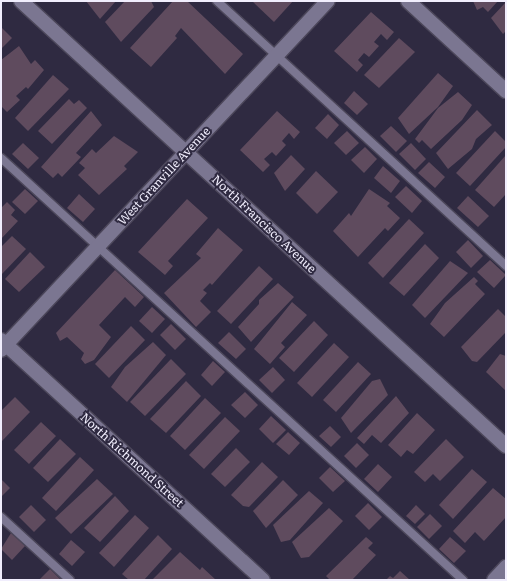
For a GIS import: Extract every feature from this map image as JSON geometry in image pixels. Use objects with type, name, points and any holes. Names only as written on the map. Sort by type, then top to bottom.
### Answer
[{"type":"street","name":"North Francisco Avenue","points":[[21,1],[506,446]]},
{"type":"street","name":"West Granville Avenue","points":[[3,345],[98,247],[328,1]]},
{"type":"street","points":[[408,1],[506,91]]},
{"type":"street","name":"North Richmond Street","points":[[3,345],[263,580]]},
{"type":"street","points":[[494,580],[506,567]]},
{"type":"lane","points":[[217,1],[506,266]]},
{"type":"lane","points":[[1,158],[463,580]]},
{"type":"lane","points":[[1,517],[70,580]]},
{"type":"building","points":[[86,1],[116,1],[100,19]]},
{"type":"building","points":[[125,1],[151,1],[154,7],[121,42],[105,22]]},
{"type":"building","points":[[173,1],[187,1],[243,54],[225,74],[181,28],[175,36],[177,38],[151,67],[130,48]]},
{"type":"building","points":[[252,1],[293,1],[274,22]]},
{"type":"building","points":[[473,1],[498,1],[488,12],[483,7],[477,10]]},
{"type":"building","points":[[506,2],[506,31],[503,34],[491,18]]},
{"type":"building","points":[[371,12],[394,32],[387,40],[381,34],[374,42],[379,46],[369,57],[364,53],[358,60],[363,65],[357,72],[334,51]]},
{"type":"building","points":[[1,27],[12,38],[1,49]]},
{"type":"building","points":[[399,38],[415,52],[379,88],[364,75]]},
{"type":"building","points":[[19,46],[31,64],[35,60],[44,70],[28,89],[26,87],[16,96],[20,100],[7,112],[1,106],[1,60]]},
{"type":"building","points":[[438,73],[453,86],[438,107],[409,134],[398,118]]},
{"type":"building","points":[[53,75],[69,89],[28,131],[15,118]]},
{"type":"building","points":[[354,91],[368,104],[357,115],[344,103]]},
{"type":"building","points":[[458,92],[472,105],[462,120],[431,149],[422,140],[419,143],[415,139],[438,108]]},
{"type":"building","points":[[69,99],[74,104],[79,100],[87,108],[52,144],[38,131]]},
{"type":"building","points":[[477,110],[492,125],[476,139],[472,149],[448,169],[436,153]]},
{"type":"building","points":[[91,111],[102,125],[76,153],[81,157],[62,177],[58,173],[53,178],[41,167]]},
{"type":"building","points":[[277,111],[300,132],[294,139],[289,133],[282,141],[286,145],[276,156],[272,152],[264,159],[270,165],[263,172],[240,150]]},
{"type":"building","points":[[328,114],[339,125],[327,139],[315,128]]},
{"type":"building","points":[[391,126],[407,141],[396,152],[380,136]]},
{"type":"building","points":[[347,131],[359,143],[346,155],[334,143]]},
{"type":"building","points":[[495,131],[505,141],[506,147],[470,186],[456,173]]},
{"type":"building","points":[[114,136],[138,152],[124,166],[127,169],[99,195],[78,175],[85,168],[79,163],[92,149],[96,153]]},
{"type":"building","points":[[23,143],[39,158],[28,169],[12,154]]},
{"type":"building","points":[[411,143],[426,159],[415,170],[399,154]]},
{"type":"building","points":[[365,147],[377,159],[364,173],[351,160]]},
{"type":"building","points":[[291,155],[305,169],[285,191],[274,173]]},
{"type":"building","points":[[506,155],[506,194],[494,207],[475,190]]},
{"type":"building","points":[[429,162],[445,177],[435,188],[418,173]]},
{"type":"building","points":[[383,166],[400,181],[391,193],[374,178]]},
{"type":"building","points":[[316,171],[338,192],[317,214],[296,193]]},
{"type":"building","points":[[406,186],[422,201],[412,213],[395,197]]},
{"type":"building","points":[[25,189],[38,201],[25,214],[12,202]]},
{"type":"building","points":[[369,189],[390,203],[387,206],[400,218],[388,231],[385,228],[358,257],[333,231],[349,213],[351,216]]},
{"type":"building","points":[[79,194],[95,209],[83,222],[67,208]]},
{"type":"building","points":[[468,196],[489,216],[478,227],[457,208]]},
{"type":"building","points":[[187,199],[208,218],[168,261],[173,266],[165,275],[138,252]]},
{"type":"building","points":[[7,202],[15,210],[11,215],[18,221],[1,239],[1,208]]},
{"type":"building","points":[[409,219],[424,233],[383,278],[368,263]]},
{"type":"building","points":[[218,228],[243,250],[212,285],[210,283],[203,290],[207,293],[200,301],[211,312],[196,327],[164,293],[201,258],[196,254]]},
{"type":"building","points":[[12,236],[26,249],[1,275],[1,247]]},
{"type":"building","points":[[468,240],[483,256],[471,268],[456,252]]},
{"type":"building","points":[[425,244],[439,258],[404,296],[389,283]]},
{"type":"building","points":[[30,252],[45,267],[19,292],[5,279]]},
{"type":"building","points":[[490,260],[506,275],[494,288],[477,272]]},
{"type":"building","points":[[450,261],[468,273],[425,318],[412,305]]},
{"type":"building","points":[[259,266],[273,279],[231,324],[217,311]]},
{"type":"building","points":[[115,270],[144,297],[135,307],[125,297],[99,325],[111,337],[94,360],[85,364],[81,359],[84,353],[67,337],[60,341],[56,333]]},
{"type":"building","points":[[474,277],[478,281],[475,284],[485,294],[444,337],[430,324],[445,303]]},
{"type":"building","points":[[278,283],[294,297],[251,342],[238,327],[259,304],[259,300]]},
{"type":"building","points":[[292,302],[307,315],[281,343],[285,347],[270,364],[254,349]]},
{"type":"building","points":[[152,307],[165,319],[152,333],[139,321]]},
{"type":"building","points":[[498,309],[506,317],[506,332],[477,362],[472,361],[461,347]]},
{"type":"building","points":[[314,321],[328,335],[294,372],[279,358]]},
{"type":"building","points":[[171,324],[186,339],[175,350],[160,335]]},
{"type":"building","points":[[131,326],[145,340],[109,378],[95,364]]},
{"type":"building","points":[[229,332],[246,349],[236,359],[218,343]]},
{"type":"building","points":[[153,342],[166,355],[127,402],[111,387],[125,367]]},
{"type":"building","points":[[334,343],[349,357],[312,397],[297,383]]},
{"type":"building","points":[[500,354],[506,356],[506,391],[486,372]]},
{"type":"building","points":[[171,359],[186,374],[145,416],[130,402]]},
{"type":"building","points":[[213,361],[225,372],[212,386],[201,375]]},
{"type":"building","points":[[358,362],[371,374],[336,412],[323,400]]},
{"type":"building","points":[[273,367],[285,380],[272,393],[259,380]]},
{"type":"building","points":[[380,379],[388,395],[351,433],[341,418],[372,381]]},
{"type":"building","points":[[186,381],[201,396],[166,433],[150,419]]},
{"type":"building","points":[[245,392],[258,405],[245,418],[231,405]]},
{"type":"building","points":[[396,396],[409,413],[381,443],[372,435],[364,444],[357,438]]},
{"type":"building","points":[[15,397],[30,412],[1,442],[1,411]]},
{"type":"building","points":[[205,398],[221,413],[185,450],[170,436]]},
{"type":"building","points":[[417,413],[435,430],[413,454],[407,450],[401,457],[388,445]]},
{"type":"building","points":[[271,416],[286,430],[273,443],[259,429]]},
{"type":"building","points":[[225,417],[240,431],[204,469],[189,455]]},
{"type":"building","points":[[41,422],[56,436],[29,464],[14,450]]},
{"type":"building","points":[[330,426],[341,437],[331,447],[319,436]]},
{"type":"building","points":[[288,432],[300,443],[289,455],[276,444]]},
{"type":"building","points":[[60,439],[76,454],[48,482],[33,468]]},
{"type":"building","points":[[446,439],[464,457],[440,481],[433,474],[425,482],[414,472]]},
{"type":"building","points":[[357,443],[369,455],[356,468],[344,456]]},
{"type":"building","points":[[236,448],[250,462],[225,487],[211,474]]},
{"type":"building","points":[[80,457],[94,470],[56,511],[42,498]]},
{"type":"building","points":[[262,462],[278,477],[249,507],[243,506],[231,495]]},
{"type":"building","points":[[378,464],[392,477],[378,492],[364,479]]},
{"type":"building","points":[[330,467],[345,481],[333,492],[319,478]]},
{"type":"building","points":[[472,469],[487,482],[453,519],[439,505]]},
{"type":"building","points":[[1,479],[10,488],[1,497]]},
{"type":"building","points":[[97,479],[113,494],[71,534],[55,518]]},
{"type":"building","points":[[283,480],[298,495],[266,528],[253,511]]},
{"type":"building","points":[[493,488],[506,499],[506,517],[484,541],[475,532],[465,543],[453,531]]},
{"type":"building","points":[[309,491],[323,503],[290,540],[281,542],[273,525]]},
{"type":"building","points":[[115,496],[129,511],[100,542],[84,528]]},
{"type":"building","points":[[368,503],[382,517],[369,530],[355,516]]},
{"type":"building","points":[[31,505],[46,520],[34,532],[19,517]]},
{"type":"building","points":[[416,505],[425,514],[415,524],[406,516]]},
{"type":"building","points":[[329,508],[343,521],[309,557],[301,558],[292,542]]},
{"type":"building","points":[[430,514],[442,526],[429,539],[417,527]]},
{"type":"building","points":[[135,515],[149,528],[114,567],[99,553]]},
{"type":"building","points":[[11,533],[25,546],[12,560],[1,549]]},
{"type":"building","points":[[158,535],[172,549],[144,580],[129,580],[122,574]]},
{"type":"building","points":[[366,537],[373,543],[368,548],[376,555],[352,580],[330,580],[326,576]]},
{"type":"building","points":[[450,537],[466,551],[454,563],[439,549]]},
{"type":"building","points":[[71,540],[85,552],[72,566],[59,554]]},
{"type":"building","points":[[180,552],[200,570],[202,567],[216,580],[152,580]]},
{"type":"building","points":[[50,569],[61,580],[39,580]]},
{"type":"building","points":[[400,571],[410,580],[386,580],[390,576],[393,578]]}]
